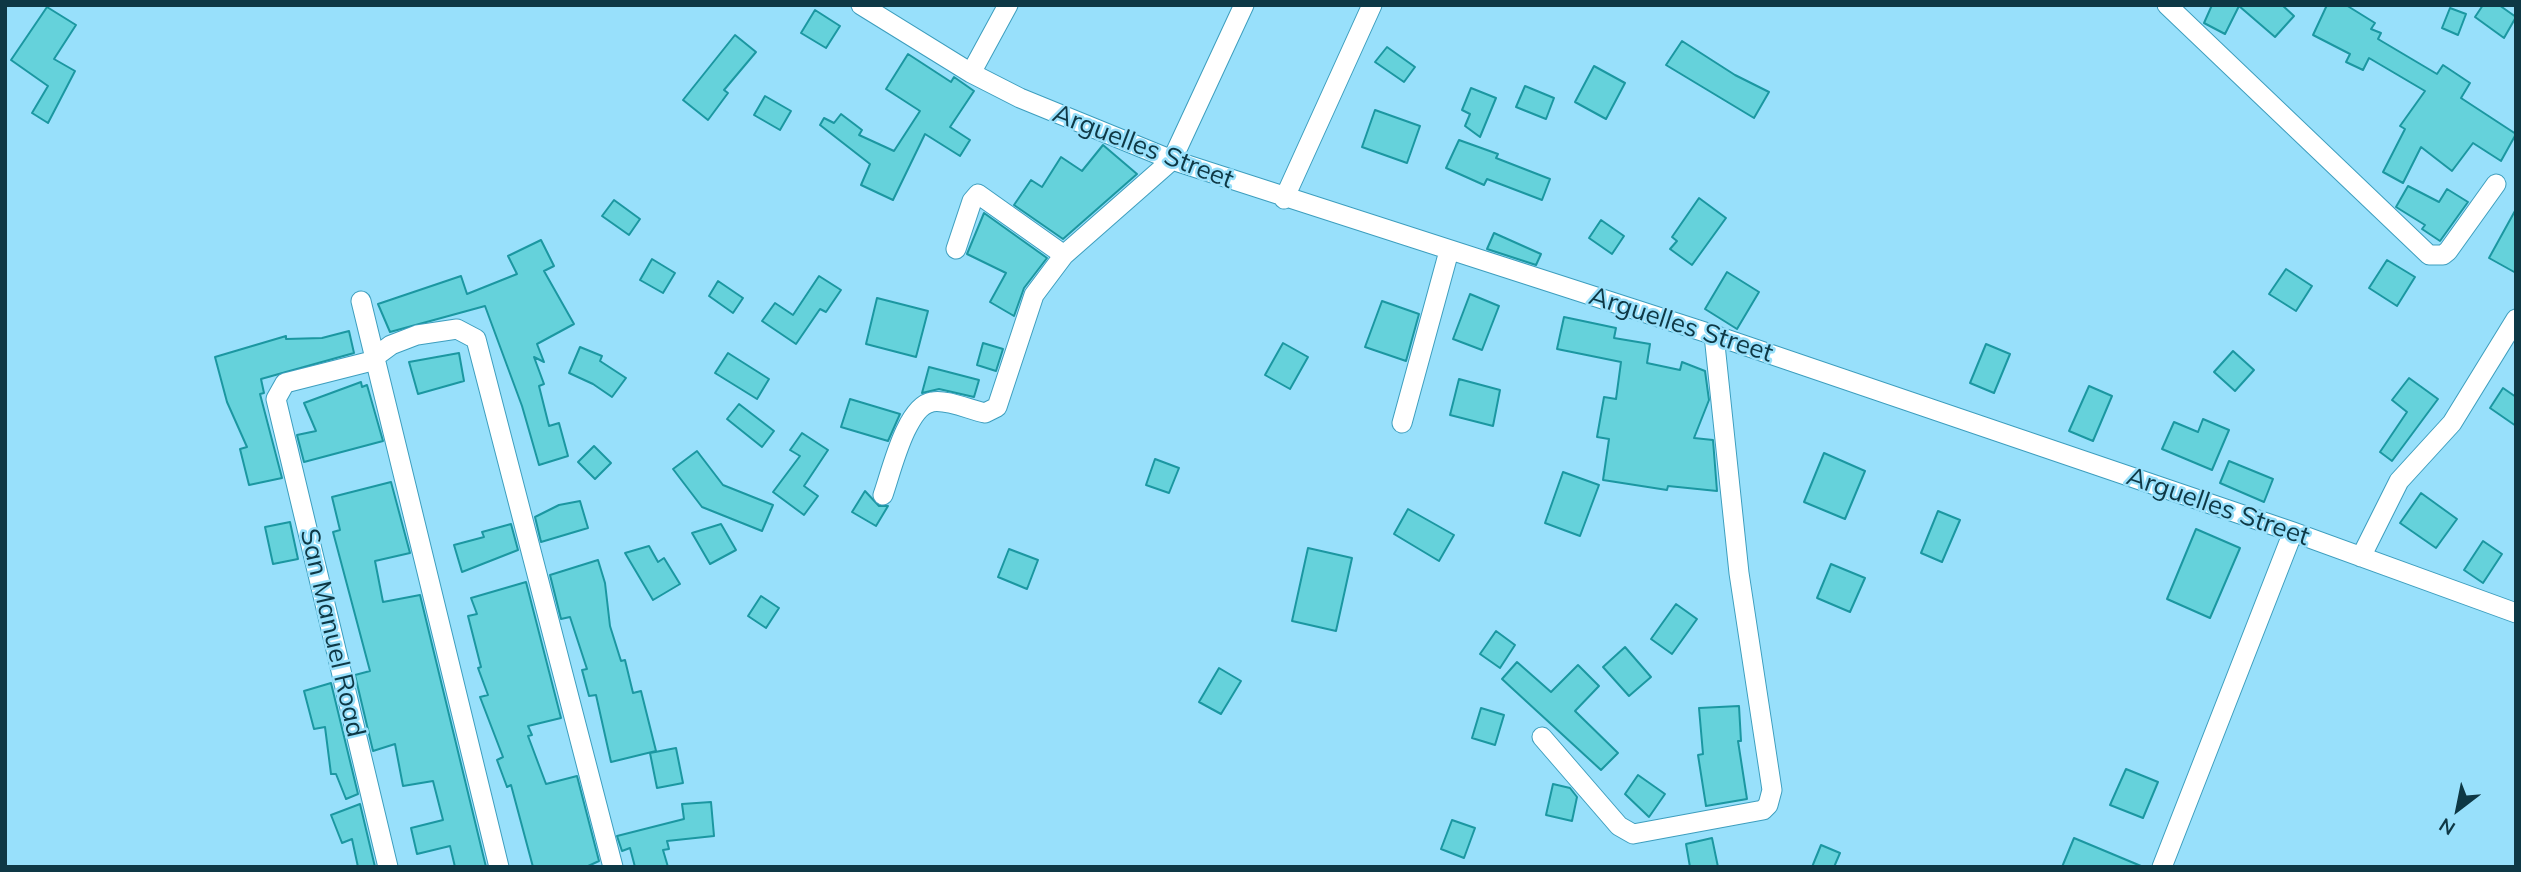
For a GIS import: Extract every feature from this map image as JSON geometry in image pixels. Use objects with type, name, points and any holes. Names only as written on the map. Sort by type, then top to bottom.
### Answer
[{"type":"street","name":"Arguelles Street","points":[[862,5],[971,73],[1075,123],[1172,160],[1284,199],[1714,335],[2293,532],[2516,613]]},
{"type":"street","points":[[971,73],[1008,5]]},
{"type":"street","points":[[883,495],[908,425],[923,405],[932,401],[943,402],[985,414],[998,407],[1034,295],[1065,255],[1172,160],[1244,5]]},
{"type":"street","points":[[1284,199],[1372,5]]},
{"type":"street","points":[[2167,5],[2429,255],[2443,255],[2448,251],[2497,184]]},
{"type":"street","points":[[956,249],[972,201],[978,194],[1065,255]]},
{"type":"street","points":[[1402,423],[1449,251]]},
{"type":"street","points":[[361,300],[499,867]]},
{"type":"street","points":[[2361,557],[2399,481],[2452,423],[2516,319]]},
{"type":"street","points":[[376,356],[391,345],[417,335],[457,329],[476,339],[613,867]]},
{"type":"street","points":[[1542,737],[1619,826],[1633,834],[1763,810],[1768,805],[1772,790],[1740,573],[1714,335]]},
{"type":"street","name":"San Manuel Road","points":[[376,356],[356,366],[285,383],[276,399],[388,867]]},
{"type":"street","points":[[2162,867],[2293,532]]},
{"type":"building","points":[[2212,5],[2282,5],[2294,16],[2275,37],[2239,6],[2225,34],[2204,23]]},
{"type":"building","points":[[2327,5],[2346,5],[2375,23],[2371,29],[2381,33],[2378,39],[2437,74],[2443,65],[2470,83],[2461,98],[2516,134],[2501,161],[2473,143],[2452,171],[2421,147],[2403,183],[2383,172],[2405,129],[2400,126],[2425,91],[2369,58],[2363,70],[2346,62],[2350,54],[2313,35]]},
{"type":"building","points":[[2483,5],[2499,5],[2516,17],[2504,38],[2475,17]]},
{"type":"building","points":[[47,7],[76,25],[54,59],[75,71],[48,123],[32,113],[48,86],[11,60]]},
{"type":"building","points":[[2450,8],[2466,14],[2458,35],[2442,28]]},
{"type":"building","points":[[815,10],[840,26],[826,48],[801,33]]},
{"type":"building","points":[[735,35],[756,52],[724,90],[728,93],[708,120],[683,100]]},
{"type":"building","points":[[1682,41],[1735,75],[1769,92],[1754,118],[1666,65]]},
{"type":"building","points":[[1387,47],[1415,67],[1404,82],[1375,62]]},
{"type":"building","points":[[908,54],[951,82],[954,77],[974,91],[950,127],[970,140],[960,156],[925,134],[893,200],[861,185],[870,164],[820,125],[824,118],[834,123],[841,114],[862,130],[859,135],[894,151],[920,111],[886,89]]},
{"type":"building","points":[[1594,66],[1625,83],[1606,119],[1575,102]]},
{"type":"building","points":[[1525,86],[1554,98],[1546,119],[1516,107]]},
{"type":"building","points":[[1471,88],[1496,98],[1480,137],[1465,126],[1470,114],[1462,110]]},
{"type":"building","points":[[765,96],[791,111],[780,130],[754,115]]},
{"type":"building","points":[[1375,110],[1420,126],[1407,163],[1362,147]]},
{"type":"building","points":[[1459,140],[1498,154],[1496,158],[1550,179],[1542,200],[1487,179],[1484,185],[1446,168]]},
{"type":"building","points":[[1103,145],[1137,174],[1063,239],[1014,205],[1031,180],[1042,187],[1061,157],[1082,171]]},
{"type":"building","points":[[2408,186],[2439,202],[2447,189],[2468,202],[2440,241],[2422,229],[2425,225],[2396,207]]},
{"type":"building","points":[[1699,198],[1726,218],[1692,265],[1670,249],[1677,241],[1672,237]]},
{"type":"building","points":[[614,200],[640,219],[629,235],[602,216]]},
{"type":"building","points":[[2516,209],[2516,273],[2489,258]]},
{"type":"building","points":[[984,213],[1047,258],[1024,288],[1014,316],[990,302],[1006,273],[967,254]]},
{"type":"building","points":[[1601,220],[1624,236],[1612,254],[1589,238]]},
{"type":"building","points":[[1494,233],[1541,254],[1536,265],[1487,249]]},
{"type":"building","points":[[541,240],[554,266],[544,271],[574,324],[537,344],[544,362],[534,357],[544,384],[539,386],[549,426],[559,423],[568,456],[539,465],[522,406],[485,306],[390,332],[378,304],[461,276],[467,294],[517,274],[508,256]]},
{"type":"building","points":[[652,259],[675,273],[663,293],[640,280]]},
{"type":"building","points":[[2387,260],[2415,277],[2397,306],[2369,288]]},
{"type":"building","points":[[2286,269],[2312,286],[2296,311],[2269,294]]},
{"type":"building","points":[[1727,272],[1759,292],[1737,329],[1705,309]]},
{"type":"building","points":[[819,276],[841,290],[826,312],[820,309],[796,344],[762,321],[775,303],[793,315]]},
{"type":"building","points":[[718,281],[743,298],[733,313],[709,296]]},
{"type":"building","points":[[1470,294],[1499,306],[1482,350],[1453,339]]},
{"type":"building","points":[[877,298],[928,311],[916,357],[866,344]]},
{"type":"building","points":[[1382,301],[1419,314],[1406,361],[1365,347]]},
{"type":"building","points":[[1564,317],[1616,328],[1614,338],[1650,344],[1647,363],[1680,370],[1682,362],[1705,371],[1709,400],[1694,438],[1713,440],[1717,491],[1668,486],[1667,490],[1603,480],[1609,439],[1597,437],[1604,397],[1616,399],[1621,362],[1557,349]]},
{"type":"building","points":[[349,331],[354,353],[261,379],[264,393],[260,394],[282,478],[249,485],[240,449],[247,447],[227,402],[215,357],[286,336],[286,339],[322,338]]},
{"type":"building","points":[[983,343],[1003,349],[996,371],[977,365]]},
{"type":"building","points":[[1283,343],[1308,357],[1290,389],[1265,375]]},
{"type":"building","points":[[1986,344],[2010,354],[1994,393],[1970,383]]},
{"type":"building","points":[[580,347],[602,356],[600,361],[626,378],[612,397],[569,373]]},
{"type":"building","points":[[2233,351],[2254,370],[2235,391],[2214,372]]},
{"type":"building","points":[[459,353],[464,381],[418,394],[409,362]]},
{"type":"building","points":[[728,353],[769,379],[757,399],[715,373]]},
{"type":"building","points":[[929,367],[979,380],[974,397],[939,389],[922,393]]},
{"type":"building","points":[[2409,378],[2438,399],[2392,461],[2380,452],[2407,412],[2392,400]]},
{"type":"building","points":[[1459,379],[1500,390],[1493,426],[1450,415]]},
{"type":"building","points":[[361,382],[362,387],[367,385],[383,441],[304,462],[297,435],[316,431],[304,403]]},
{"type":"building","points":[[2089,386],[2112,396],[2093,441],[2069,431]]},
{"type":"building","points":[[2503,388],[2516,397],[2516,426],[2490,408]]},
{"type":"building","points":[[850,399],[900,414],[888,441],[841,427]]},
{"type":"building","points":[[739,404],[774,431],[762,447],[727,419]]},
{"type":"building","points":[[2203,419],[2229,430],[2212,470],[2162,449],[2174,422],[2198,432]]},
{"type":"building","points":[[802,433],[828,450],[804,486],[818,496],[804,515],[773,492],[800,456],[790,450]]},
{"type":"building","points":[[594,446],[611,463],[595,479],[578,462]]},
{"type":"building","points":[[697,451],[723,485],[773,505],[762,531],[702,507],[673,469]]},
{"type":"building","points":[[1824,453],[1865,471],[1845,519],[1804,502]]},
{"type":"building","points":[[1155,459],[1179,468],[1169,493],[1146,485]]},
{"type":"building","points":[[2229,461],[2273,479],[2264,502],[2220,483]]},
{"type":"building","points":[[1563,472],[1599,485],[1580,536],[1545,523]]},
{"type":"building","points":[[391,482],[410,553],[375,561],[383,602],[420,595],[486,867],[455,867],[450,846],[417,854],[411,828],[443,820],[433,781],[403,786],[395,744],[373,751],[355,675],[370,671],[333,532],[340,530],[332,497]]},
{"type":"building","points":[[865,491],[879,506],[888,506],[876,526],[852,512]]},
{"type":"building","points":[[2421,493],[2457,519],[2436,548],[2400,523]]},
{"type":"building","points":[[580,501],[588,528],[541,542],[535,517],[559,505]]},
{"type":"building","points":[[1408,509],[1454,535],[1439,561],[1394,534]]},
{"type":"building","points":[[1938,511],[1960,520],[1942,562],[1921,553]]},
{"type":"building","points":[[290,522],[298,559],[273,564],[265,527]]},
{"type":"building","points":[[511,524],[518,550],[462,572],[454,545],[484,537],[482,532]]},
{"type":"building","points":[[721,524],[736,550],[710,564],[692,533]]},
{"type":"building","points":[[2196,529],[2240,548],[2210,618],[2167,599]]},
{"type":"building","points":[[2483,541],[2502,554],[2483,583],[2464,570]]},
{"type":"building","points":[[649,546],[658,562],[664,558],[680,584],[653,600],[625,553]]},
{"type":"building","points":[[1308,548],[1352,558],[1336,631],[1292,621]]},
{"type":"building","points":[[1009,549],[1038,560],[1027,589],[998,577]]},
{"type":"building","points":[[598,560],[605,583],[610,626],[621,661],[625,660],[633,693],[641,691],[656,751],[611,762],[596,695],[589,696],[582,670],[587,669],[570,617],[561,619],[550,575]]},
{"type":"building","points":[[1831,564],[1865,578],[1850,612],[1817,598]]},
{"type":"building","points":[[526,582],[561,718],[528,726],[532,735],[528,736],[546,784],[577,776],[599,861],[586,867],[533,867],[511,785],[507,787],[497,760],[503,757],[480,697],[488,695],[478,668],[481,667],[468,616],[477,614],[471,598]]},
{"type":"building","points":[[761,596],[779,608],[766,628],[748,616]]},
{"type":"building","points":[[1676,604],[1697,619],[1672,654],[1651,639]]},
{"type":"building","points":[[1496,631],[1515,645],[1500,668],[1480,654]]},
{"type":"building","points":[[1625,647],[1651,677],[1629,696],[1603,667]]},
{"type":"building","points":[[1517,662],[1551,692],[1578,665],[1599,686],[1575,711],[1618,753],[1601,770],[1502,679]]},
{"type":"building","points":[[1219,668],[1241,681],[1221,714],[1199,702]]},
{"type":"building","points":[[331,683],[358,794],[346,799],[336,774],[331,774],[325,727],[314,729],[304,691]]},
{"type":"building","points":[[1739,706],[1741,741],[1738,741],[1747,799],[1706,806],[1698,755],[1703,754],[1699,708]]},
{"type":"building","points":[[1481,708],[1504,715],[1495,745],[1472,738]]},
{"type":"building","points":[[676,748],[683,783],[657,788],[650,753]]},
{"type":"building","points":[[2126,769],[2158,782],[2143,818],[2110,805]]},
{"type":"building","points":[[1638,775],[1665,794],[1649,817],[1625,794]]},
{"type":"building","points":[[1553,784],[1570,788],[1577,797],[1572,821],[1546,815]]},
{"type":"building","points":[[711,802],[714,836],[667,841],[669,849],[663,850],[668,867],[635,867],[630,848],[622,851],[617,836],[684,819],[682,804]]},
{"type":"building","points":[[360,804],[375,867],[358,867],[352,839],[342,843],[331,815]]},
{"type":"building","points":[[1452,820],[1475,828],[1464,858],[1441,849]]},
{"type":"building","points":[[1712,838],[1718,867],[1690,867],[1686,844]]},
{"type":"building","points":[[2074,838],[2141,866],[2141,867],[2062,867]]},
{"type":"building","points":[[1821,845],[1840,853],[1834,867],[1812,867]]}]
